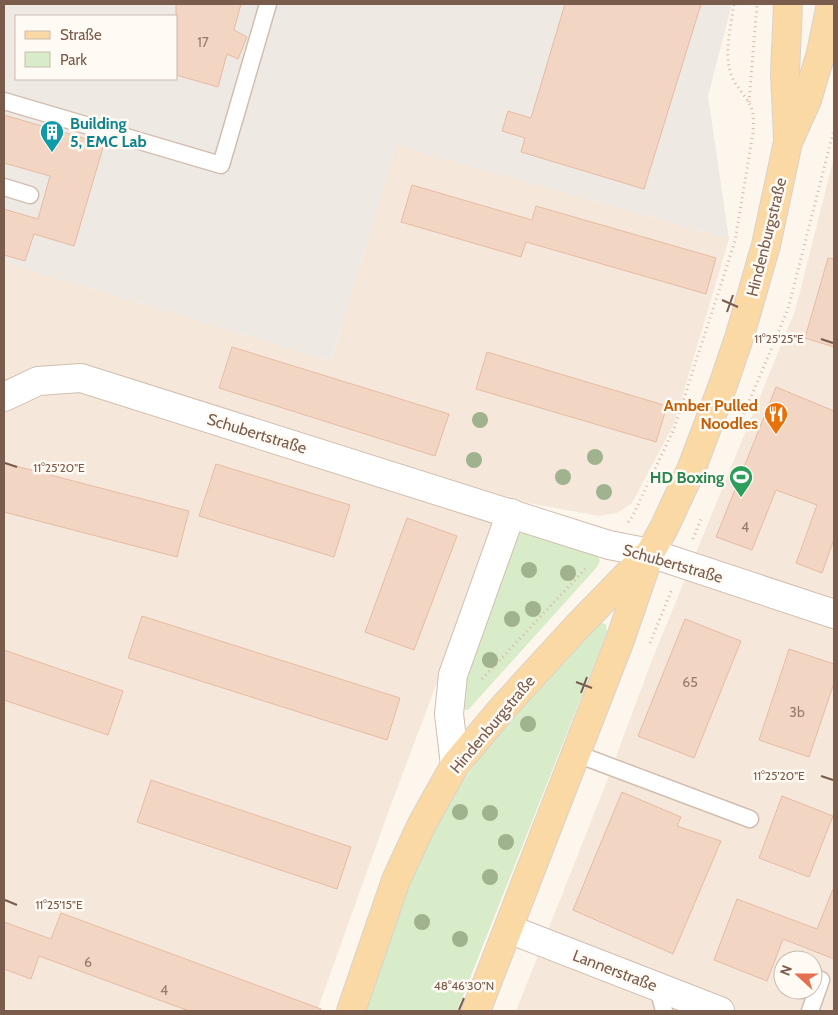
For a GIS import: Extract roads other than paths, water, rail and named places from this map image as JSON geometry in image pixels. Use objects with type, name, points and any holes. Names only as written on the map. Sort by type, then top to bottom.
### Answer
[{"type":"main road","name":"Hindenburgstraße","points":[[788,4],[785,74],[788,142]]},
{"type":"main road","name":"Hindenburgstraße","points":[[476,1011],[577,754],[620,640],[650,553],[691,470],[726,376],[766,246],[788,142],[807,100],[821,53],[831,4]]},
{"type":"main road","name":"Hindenburgstraße","points":[[350,1011],[396,880],[422,824],[455,765],[513,696],[576,628],[650,553]]},
{"type":"street","name":"Schubertstraße","points":[[4,397],[38,381],[81,378],[609,544],[650,553],[834,614]]},
{"type":"street","points":[[455,765],[449,714],[453,675],[511,513]]},
{"type":"street","name":"Lannerstraße","points":[[510,928],[661,999],[720,1011]]},
{"type":"lane","points":[[4,101],[221,165],[268,4]]},
{"type":"lane","points":[[4,187],[30,195]]},
{"type":"lane","points":[[577,754],[750,819]]},
{"type":"place","name":"Building 5, EMC Lab","points":[[52,153]]},
{"type":"place","name":"Amber Pulled Noodles","points":[[776,435]]},
{"type":"place","name":"HD Boxing","points":[[741,498]]}]
